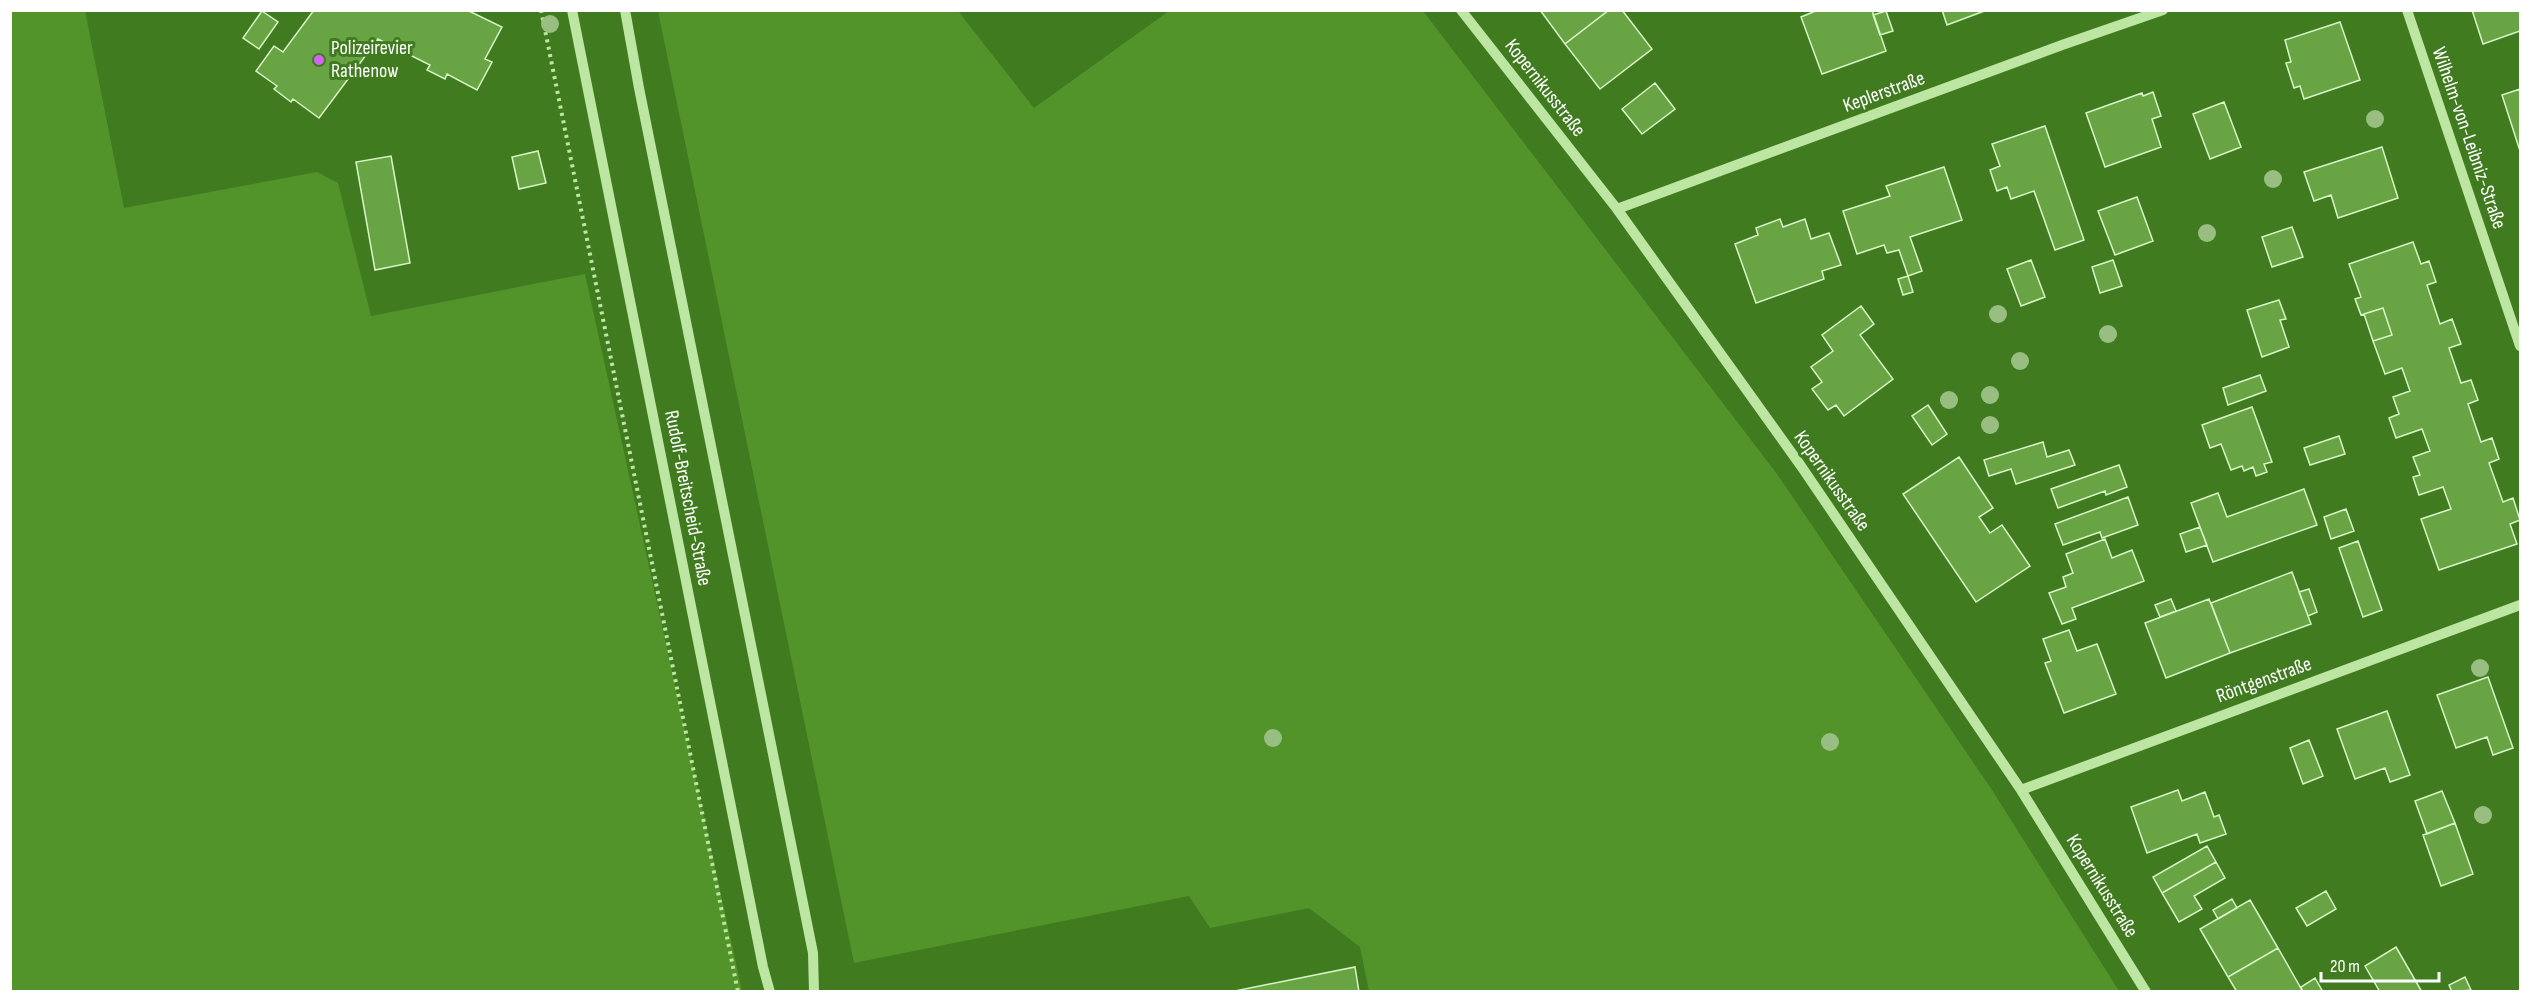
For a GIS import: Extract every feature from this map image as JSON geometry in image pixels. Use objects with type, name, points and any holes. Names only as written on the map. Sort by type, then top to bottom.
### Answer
[{"type":"street","name":"Rudolf-Breitscheid-Straße","points":[[572,10],[760,955],[770,992]]},
{"type":"street","name":"Rudolf-Breitscheid-Straße","points":[[625,10],[643,111],[813,953],[814,992]]},
{"type":"street","name":"Kopernikusstraße","points":[[1461,10],[1617,209],[1801,466],[2020,790],[2146,992]]},
{"type":"street","name":"Keplerstraße","points":[[1617,209],[2163,10]]},
{"type":"street","name":"Wilhelm-von-Leibniz-Straße","points":[[2406,10],[2520,346]]},
{"type":"street","name":"Röntgenstraße","points":[[2020,790],[2520,605]]},
{"type":"path","points":[[541,10],[738,992]]},
{"type":"green space","points":[[10,11],[85,11],[124,208],[317,172],[338,183],[371,316],[585,274],[742,991],[11,991]]},
{"type":"green space","points":[[658,11],[958,11],[1034,108],[1169,11],[1423,11],[1777,474],[1992,790],[2119,991],[1369,991],[1360,947],[1309,908],[1210,928],[1189,896],[854,963]]},
{"type":"building","points":[[314,10],[467,10],[502,27],[485,59],[492,62],[477,90],[447,74],[445,79],[427,70],[430,65],[378,39],[319,118],[293,99],[291,102],[274,89],[277,86],[256,71],[274,46],[283,52]]},
{"type":"building","points":[[1540,10],[1609,10],[1565,44]]},
{"type":"building","points":[[1609,10],[1622,10],[1652,49],[1600,89],[1565,44]]},
{"type":"building","points":[[1818,10],[1872,10],[1886,51],[1822,74],[1801,17]]},
{"type":"building","points":[[1942,10],[1987,10],[1947,25]]},
{"type":"building","points":[[2472,10],[2520,10],[2520,31],[2483,44]]},
{"type":"building","points":[[262,11],[278,22],[259,49],[243,38]]},
{"type":"building","points":[[1886,11],[1893,31],[1880,35],[1873,15]]},
{"type":"building","points":[[2340,22],[2360,80],[2304,99],[2300,86],[2294,88],[2286,63],[2291,62],[2285,40]]},
{"type":"building","points":[[1655,83],[1675,109],[1642,134],[1622,109]]},
{"type":"building","points":[[2520,89],[2520,151],[2502,95]]},
{"type":"building","points":[[2153,92],[2161,116],[2152,119],[2161,147],[2105,167],[2086,113],[2142,93],[2143,96]]},
{"type":"building","points":[[2224,102],[2241,147],[2210,159],[2193,114]]},
{"type":"building","points":[[2045,126],[2084,240],[2055,250],[2034,191],[2011,199],[2007,187],[1997,191],[1990,170],[2000,166],[1992,144]]},
{"type":"building","points":[[2382,147],[2398,198],[2338,218],[2331,195],[2314,201],[2304,172]]},
{"type":"building","points":[[538,151],[546,183],[519,189],[512,157]]},
{"type":"building","points":[[391,156],[410,263],[375,270],[356,162]]},
{"type":"building","points":[[1944,167],[1962,220],[1910,237],[1922,271],[1908,276],[1899,250],[1887,253],[1884,245],[1857,254],[1843,211],[1890,196],[1886,186]]},
{"type":"building","points":[[2137,197],[2153,241],[2115,255],[2098,211]]},
{"type":"building","points":[[1780,219],[1783,227],[1805,219],[1811,239],[1829,233],[1841,265],[1822,271],[1824,279],[1756,303],[1735,244],[1758,235],[1756,228]]},
{"type":"building","points":[[2292,227],[2303,257],[2272,267],[2262,237]]},
{"type":"building","points":[[2413,242],[2421,264],[2429,261],[2436,282],[2427,285],[2440,324],[2452,319],[2461,344],[2449,348],[2461,383],[2471,380],[2478,400],[2468,404],[2481,442],[2492,438],[2499,459],[2489,463],[2503,502],[2513,498],[2520,520],[2510,524],[2517,544],[2439,570],[2421,519],[2451,509],[2443,487],[2419,495],[2413,477],[2420,475],[2413,457],[2430,451],[2422,429],[2396,438],[2389,418],[2399,414],[2393,397],[2410,391],[2402,368],[2385,374],[2373,341],[2392,335],[2383,308],[2361,315],[2355,299],[2361,297],[2349,264]]},
{"type":"building","points":[[2031,260],[2045,297],[2021,306],[2007,269]]},
{"type":"building","points":[[2113,260],[2122,286],[2100,293],[2092,267]]},
{"type":"building","points":[[1908,276],[1913,292],[1903,295],[1898,279]]},
{"type":"building","points":[[2279,300],[2286,319],[2280,320],[2289,347],[2262,357],[2247,310]]},
{"type":"building","points":[[1861,306],[1874,324],[1860,335],[1893,379],[1844,416],[1836,405],[1828,410],[1812,389],[1822,382],[1811,367],[1833,351],[1822,335]]},
{"type":"building","points":[[2383,308],[2392,335],[2373,341],[2364,314]]},
{"type":"building","points":[[2260,375],[2266,391],[2228,405],[2223,388]]},
{"type":"building","points":[[1928,405],[1947,434],[1932,445],[1912,416]]},
{"type":"building","points":[[2252,407],[2272,462],[2264,464],[2267,472],[2256,476],[2253,467],[2244,471],[2242,466],[2231,470],[2221,444],[2210,448],[2202,425]]},
{"type":"building","points":[[2339,436],[2345,454],[2310,465],[2304,448]]},
{"type":"building","points":[[2043,442],[2047,457],[2069,450],[2075,465],[2016,484],[2011,469],[1989,476],[1984,460]]},
{"type":"building","points":[[1959,457],[1993,508],[1979,517],[1990,533],[2002,525],[2030,566],[1976,602],[1903,494]]},
{"type":"building","points":[[2119,465],[2127,487],[2106,495],[2105,491],[2058,508],[2051,489]]},
{"type":"building","points":[[2304,489],[2317,525],[2213,562],[2191,503],[2218,493],[2227,517]]},
{"type":"building","points":[[2128,497],[2138,525],[2102,538],[2100,532],[2063,545],[2055,524]]},
{"type":"building","points":[[2346,509],[2354,531],[2331,539],[2324,517]]},
{"type":"building","points":[[2200,527],[2207,545],[2186,552],[2180,534]]},
{"type":"building","points":[[2105,539],[2112,558],[2132,550],[2144,581],[2072,608],[2076,619],[2062,624],[2049,593],[2066,587],[2063,577],[2073,573],[2066,554]]},
{"type":"building","points":[[2358,541],[2382,610],[2363,617],[2339,548]]},
{"type":"building","points":[[2292,572],[2311,624],[2230,653],[2211,603]]},
{"type":"building","points":[[2309,589],[2317,612],[2308,616],[2299,592]]},
{"type":"building","points":[[2171,599],[2176,611],[2160,617],[2155,605]]},
{"type":"building","points":[[2209,599],[2230,653],[2166,678],[2145,623]]},
{"type":"building","points":[[2069,630],[2077,651],[2097,644],[2116,694],[2064,713],[2045,663],[2051,661],[2043,639]]},
{"type":"building","points":[[2488,677],[2513,748],[2493,755],[2487,737],[2456,748],[2437,695]]},
{"type":"building","points":[[2387,711],[2410,775],[2390,782],[2385,768],[2355,779],[2337,729]]},
{"type":"building","points":[[2309,740],[2323,776],[2303,784],[2290,748]]},
{"type":"building","points":[[2178,790],[2182,801],[2205,792],[2214,817],[2219,815],[2226,834],[2200,843],[2197,834],[2147,853],[2131,807]]},
{"type":"building","points":[[2442,791],[2455,823],[2427,834],[2415,801]]},
{"type":"building","points":[[2455,823],[2473,874],[2441,886],[2423,835]]},
{"type":"building","points":[[2207,846],[2216,862],[2162,893],[2153,877]]},
{"type":"building","points":[[2216,862],[2225,878],[2194,896],[2202,909],[2179,922],[2162,893]]},
{"type":"building","points":[[2326,891],[2336,909],[2307,926],[2296,908]]},
{"type":"building","points":[[2232,899],[2237,908],[2218,919],[2213,910]]},
{"type":"building","points":[[2250,900],[2278,948],[2228,977],[2200,929]]},
{"type":"building","points":[[2396,947],[2422,992],[2380,992],[2365,966]]},
{"type":"building","points":[[2278,948],[2303,992],[2237,992],[2228,977]]},
{"type":"building","points":[[1355,967],[1359,992],[1230,992]]},
{"type":"building","points":[[2465,977],[2471,990],[2452,992],[2449,985]]},
{"type":"building","points":[[2315,978],[2323,992],[2303,992],[2301,987]]},
{"type":"place","name":"Polizeirevier Rathenow","points":[[319,60]]}]
